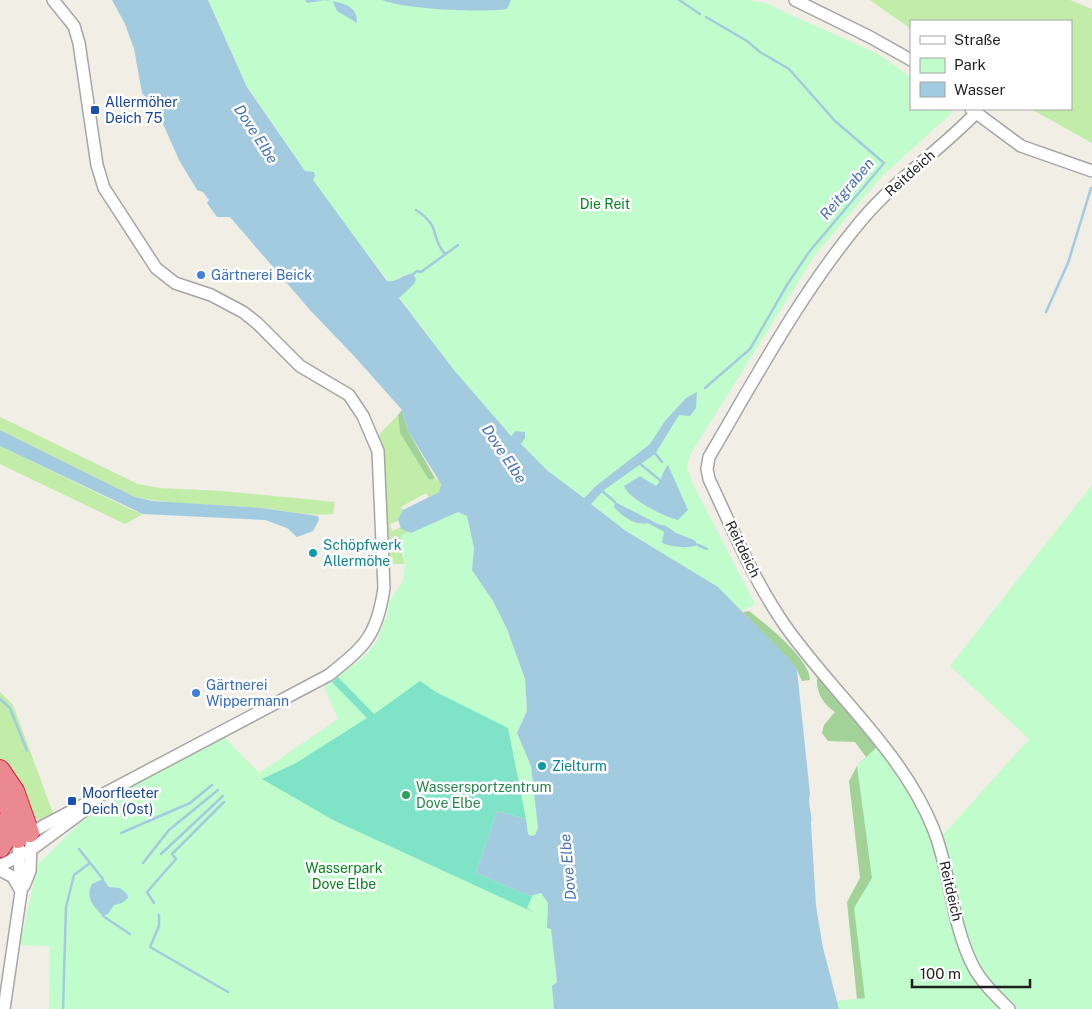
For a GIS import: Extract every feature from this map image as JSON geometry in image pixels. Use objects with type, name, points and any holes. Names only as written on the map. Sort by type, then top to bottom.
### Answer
[{"type":"highway","points":[[0,769],[15,791],[25,844]]},
{"type":"highway","points":[[0,790],[25,844]]},
{"type":"highway","points":[[1,848],[8,832],[9,810]]},
{"type":"street","points":[[0,866],[25,844],[106,794],[328,675],[360,650],[374,630],[381,609],[384,588],[379,467],[374,438],[349,395],[300,366],[257,322],[243,312],[211,296],[176,283],[156,268],[126,225],[104,188],[97,165],[79,43],[74,26],[53,0]]},
{"type":"street","points":[[795,0],[870,37],[910,59]]},
{"type":"street","points":[[974,111],[1021,146],[1092,171]]},
{"type":"street","name":"Reitdeich","points":[[974,111],[896,184],[862,220],[829,260],[709,457],[707,469],[709,479],[754,575],[784,625],[871,730],[921,802],[942,854],[961,937],[973,966],[984,983],[1009,1009]]},
{"type":"street","points":[[1,848],[25,844]]},
{"type":"street","points":[[4,1009],[21,892],[30,870],[25,844]]},
{"type":"street","points":[[0,870],[13,877],[21,892]]},
{"type":"green space","name":"Die Reit","points":[[208,0],[747,0],[765,3],[878,54],[910,76],[910,110],[952,110],[952,113],[882,176],[815,255],[690,455],[687,467],[693,484],[755,604],[741,611],[718,587],[626,531],[548,471],[520,444],[516,431],[512,437],[454,370],[399,297],[408,273],[392,282],[388,281],[312,180],[315,176],[305,171],[247,86]]},
{"type":"green space","points":[[870,0],[1070,0],[1092,9],[1092,143],[1033,110],[1072,110],[1072,20],[910,20],[910,28]]},
{"type":"green space","points":[[402,410],[408,431],[435,478],[429,480],[400,433],[398,415]]},
{"type":"green space","points":[[398,415],[400,433],[429,480],[435,478],[441,483],[439,492],[429,497],[426,493],[401,507],[403,510],[398,521],[390,524],[392,531],[401,527],[411,533],[402,554],[405,564],[393,564],[393,557],[388,558],[382,450],[379,435]]},
{"type":"green space","points":[[0,417],[138,484],[160,488],[222,491],[335,502],[333,514],[315,515],[261,508],[182,503],[135,497],[0,430]]},
{"type":"green space","points":[[0,446],[143,514],[125,524],[0,464]]},
{"type":"green space","points":[[1092,485],[1092,1009],[837,1009],[837,1001],[865,998],[854,908],[872,878],[857,766],[884,740],[927,800],[943,835],[1029,739],[950,666]]},
{"type":"green space","name":"Wasserpark Dove Elbe","points":[[458,512],[467,516],[474,548],[472,570],[493,601],[507,629],[525,679],[527,711],[517,733],[531,766],[538,828],[535,835],[531,836],[497,811],[533,894],[541,893],[548,903],[547,928],[551,929],[557,982],[554,1009],[49,1009],[50,946],[20,945],[38,864],[80,823],[140,780],[224,737],[259,773],[338,719],[324,687],[364,657],[377,641],[388,612],[389,602],[403,581],[405,564],[401,535]]},
{"type":"green space","points":[[749,611],[776,633],[795,652],[803,662],[810,680],[802,681],[797,670],[743,612]]},
{"type":"green space","name":"Wassersportzentrum Dove Elbe","points":[[338,677],[374,714],[420,681],[436,692],[508,728],[526,819],[497,811],[476,873],[530,896],[533,894],[527,908],[535,913],[333,820],[262,779],[296,763],[367,718],[332,682]]},
{"type":"green space","points":[[822,677],[877,748],[883,996],[858,1009],[847,902],[860,878],[849,781],[857,766],[866,757],[855,742],[828,741],[822,733],[824,725],[835,712],[827,706],[819,694],[817,679]]},
{"type":"green space","points":[[0,692],[13,705],[53,813],[39,820],[30,816],[0,762]]},
{"type":"water","name":"Dove Elbe","points":[[112,0],[208,0],[247,87],[305,171],[314,172],[313,180],[387,281],[394,281],[413,274],[416,279],[414,284],[399,298],[454,370],[511,436],[516,431],[525,432],[525,438],[521,444],[548,471],[584,498],[596,486],[650,444],[665,421],[686,398],[697,392],[696,408],[690,416],[679,415],[655,454],[604,490],[591,504],[626,531],[718,587],[789,659],[797,670],[810,794],[816,906],[823,948],[839,1009],[554,1009],[552,986],[557,982],[551,929],[547,928],[548,903],[541,893],[530,896],[476,873],[497,811],[526,819],[528,834],[531,836],[535,835],[538,828],[531,766],[517,733],[527,711],[525,679],[507,629],[493,601],[472,570],[474,548],[467,516],[458,512],[411,533],[401,529],[398,519],[403,510],[439,492],[441,484],[408,431],[402,410],[310,310],[230,217],[217,217],[207,203],[209,200],[203,192],[197,190],[179,160],[159,115],[142,93],[134,49],[125,24]]},
{"type":"water","points":[[305,0],[314,0],[325,0],[307,3]]},
{"type":"water","points":[[382,0],[511,0],[507,9],[480,11],[424,8]]},
{"type":"water","points":[[331,1],[340,3],[353,10],[357,23],[337,11]]},
{"type":"water","points":[[0,430],[135,497],[153,501],[262,508],[318,516],[319,520],[313,531],[297,537],[287,528],[265,520],[143,514],[0,446]]},
{"type":"water","points":[[668,465],[688,510],[678,520],[639,502],[624,486],[640,476],[656,486]]},
{"type":"water","points":[[615,502],[694,540],[698,545],[680,547],[662,543],[664,532],[648,523],[643,524],[629,520],[614,507]]},
{"type":"water","points":[[103,879],[109,887],[120,888],[127,894],[128,898],[122,903],[114,905],[108,914],[103,916],[93,905],[89,893],[92,884]]},
{"type":"waterway","points":[[679,0],[700,14]]},
{"type":"waterway","name":"Reitgraben","points":[[705,388],[750,349],[787,285],[809,252],[884,163],[835,121],[789,69],[706,17]]},
{"type":"waterway","points":[[1046,312],[1068,263],[1091,188]]},
{"type":"waterway","points":[[416,210],[430,222],[440,248],[445,254]]},
{"type":"waterway","points":[[413,274],[417,271],[421,272],[458,245]]},
{"type":"waterway","points":[[654,452],[662,462]]},
{"type":"waterway","points":[[639,463],[661,481]]},
{"type":"waterway","points":[[601,490],[615,502]]},
{"type":"waterway","points":[[698,545],[707,549]]},
{"type":"waterway","points":[[0,699],[10,708],[27,751]]},
{"type":"waterway","points":[[121,833],[190,803],[212,785]]},
{"type":"waterway","points":[[143,863],[169,830],[218,790]]},
{"type":"waterway","points":[[161,854],[223,796]]},
{"type":"waterway","points":[[154,903],[147,892],[176,859],[172,854],[224,802]]},
{"type":"waterway","points":[[79,849],[103,879]]},
{"type":"waterway","points":[[63,1009],[66,907],[74,875],[90,863]]},
{"type":"waterway","points":[[159,915],[159,926],[150,947],[228,992]]},
{"type":"waterway","points":[[103,916],[130,934]]},
{"type":"place","name":"Allermöher Deich 75","points":[[95,110]]},
{"type":"place","name":"Gärtnerei Beick","points":[[201,275]]},
{"type":"place","name":"Schöpfwerk Allermöhe","points":[[313,553]]},
{"type":"place","name":"Gärtnerei Wippermann","points":[[196,693]]},
{"type":"place","name":"Zielturm","points":[[542,766]]},
{"type":"place","name":"Wassersportzentrum Dove Elbe","points":[[406,795]]},
{"type":"place","name":"Moorfleeter Deich (Ost)","points":[[72,801]]}]
